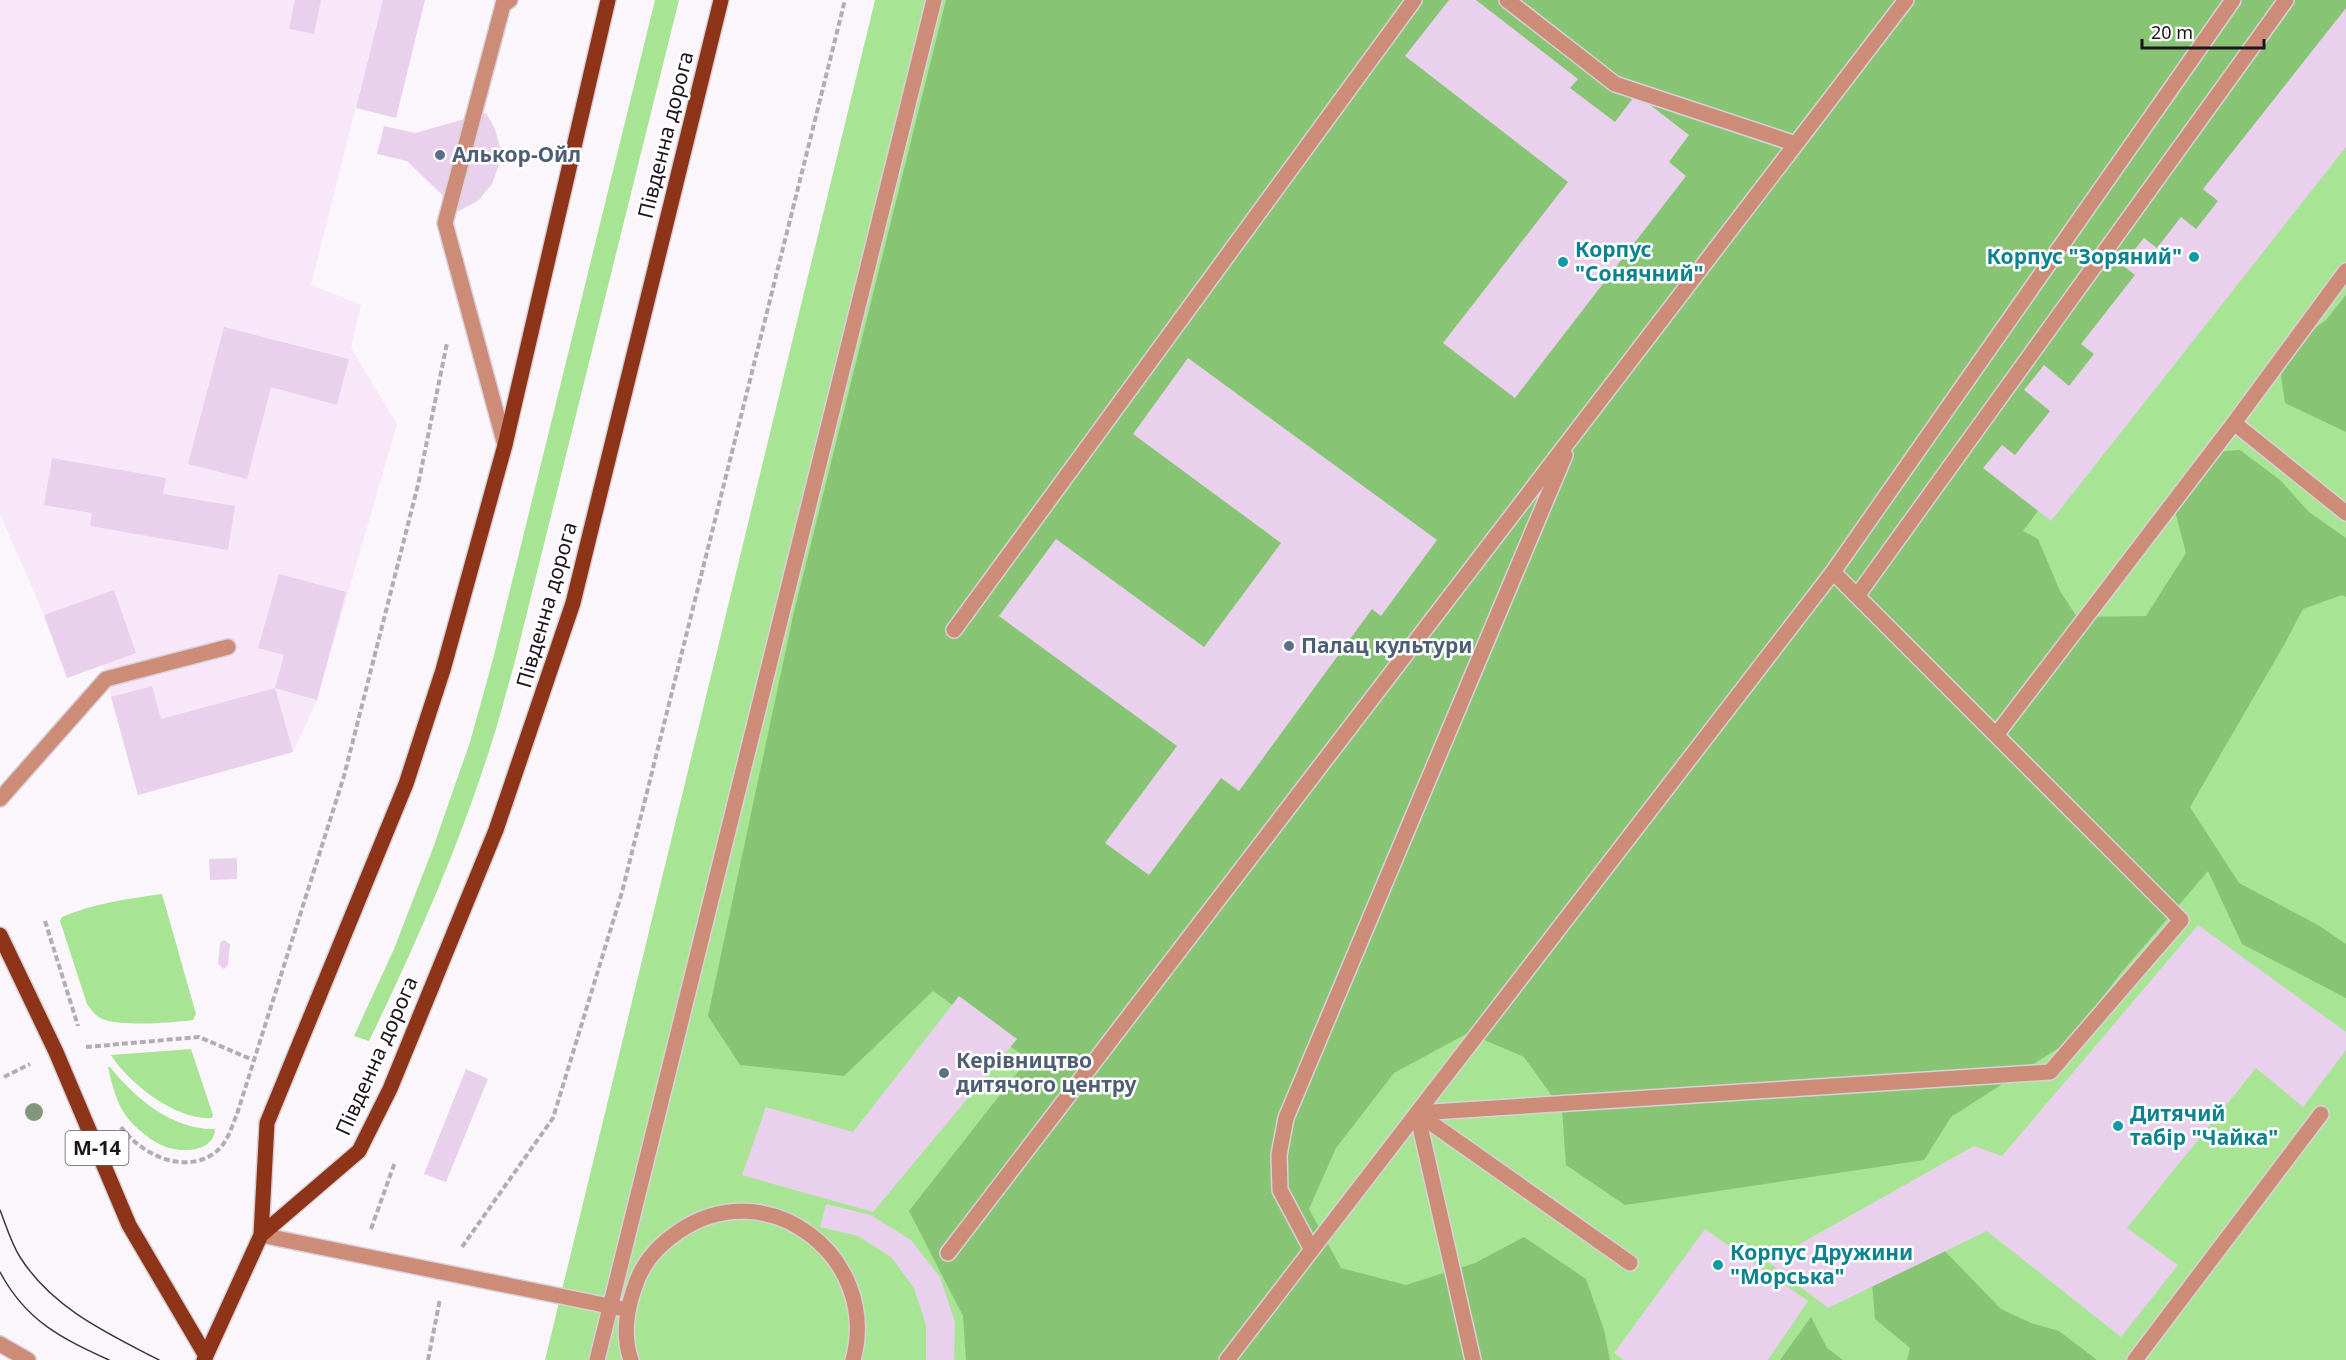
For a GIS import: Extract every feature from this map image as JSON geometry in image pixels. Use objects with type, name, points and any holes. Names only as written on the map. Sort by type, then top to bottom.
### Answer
[{"type":"main road","points":[[261,1235],[267,1123],[406,784],[443,670],[505,445],[608,0]]},
{"type":"main road","name":"Південна дорога","points":[[261,1235],[359,1151],[390,1089],[496,830],[573,603],[721,0]]},
{"type":"main road","name":"М-14","points":[[0,935],[56,1052],[129,1225],[205,1358]]},
{"type":"main road","name":"М-14","points":[[205,1358],[261,1235]]},
{"type":"street","points":[[597,1360],[934,0]]},
{"type":"street","points":[[954,630],[1414,0]]},
{"type":"street","points":[[1507,0],[1615,84],[1796,144]]},
{"type":"street","points":[[948,1253],[1906,0]]},
{"type":"street","points":[[1227,1360],[1833,572],[2233,0]]},
{"type":"street","points":[[1857,596],[2286,0]]},
{"type":"street","points":[[505,445],[445,223],[506,2]]},
{"type":"street","points":[[1996,735],[2234,423],[2346,271]]},
{"type":"street","points":[[2234,423],[2346,513]]},
{"type":"street","points":[[1312,1250],[1280,1190],[1279,1155],[1286,1118],[1573,436]]},
{"type":"street","points":[[1418,1113],[2050,1072],[2181,920],[1833,572]]},
{"type":"street","points":[[0,799],[106,680],[228,647]]},
{"type":"street","points":[[1418,1113],[1630,1263]]},
{"type":"street","points":[[1418,1113],[1473,1360]]},
{"type":"street","points":[[2134,1360],[2321,1114]]},
{"type":"street","points":[[631,1360],[627,1349],[627,1311],[638,1274],[661,1244],[692,1222],[729,1212],[766,1214],[801,1227],[830,1251],[850,1284],[858,1320],[853,1360]]},
{"type":"street","points":[[261,1235],[610,1305],[627,1311]]},
{"type":"street","points":[[0,1344],[28,1360]]},
{"type":"path","points":[[428,1360],[445,1272],[553,1118],[622,892],[845,0]]},
{"type":"path","points":[[116,1120],[127,1135],[147,1151],[176,1163],[189,1163],[203,1158],[217,1151],[227,1138],[237,1114],[344,776],[418,484],[448,335]]},
{"type":"path","points":[[45,921],[82,1036]]},
{"type":"path","points":[[4,1077],[56,1052],[85,1047],[199,1037],[253,1060]]},
{"type":"path","points":[[85,1047],[89,1058]]},
{"type":"path","points":[[362,1255],[394,1162]]},
{"type":"shaded area","points":[[0,0],[383,0],[311,285],[361,305],[351,348],[397,424],[317,700],[293,752],[138,795],[103,665],[67,678],[44,615],[0,514]]},
{"type":"green space","points":[[655,0],[679,0],[514,665],[478,786],[450,860],[369,1041],[354,1036],[394,949],[433,848],[470,742],[493,659]]},
{"type":"green space","points":[[875,0],[2346,0],[2346,1360],[545,1360]]},
{"type":"green space","points":[[946,0],[2346,0],[2346,102],[2023,531],[2038,539],[2060,591],[2077,617],[2146,616],[2186,553],[2172,500],[2200,453],[2240,450],[2280,480],[2309,512],[2346,538],[2346,597],[2342,595],[2303,609],[2190,807],[2239,883],[2318,925],[2346,944],[2346,998],[2242,944],[2208,871],[2121,973],[2068,1042],[1951,1117],[1924,1160],[1625,1205],[1566,1165],[1562,1110],[1524,1057],[1468,1033],[1394,1073],[1336,1148],[1309,1209],[1341,1268],[1406,1285],[1475,1263],[1524,1237],[1586,1279],[1604,1330],[1610,1360],[966,1360],[963,1316],[909,1211],[1028,1059],[933,991],[844,1076],[740,1065],[708,1016],[793,616]]},
{"type":"green space","points":[[2346,295],[2346,432],[2285,403],[2278,355],[2326,320]]},
{"type":"green space","points":[[162,894],[196,1014],[193,1020],[161,1023],[124,1023],[102,1019],[94,1014],[87,1004],[60,921],[62,917],[98,905]]},
{"type":"green space","points":[[191,1049],[213,1115],[212,1118],[198,1117],[169,1107],[141,1088],[111,1055]]},
{"type":"green space","points":[[108,1067],[143,1101],[156,1110],[184,1124],[215,1129],[213,1137],[204,1146],[189,1150],[173,1149],[153,1141],[124,1113],[114,1091]]},
{"type":"green space","points":[[1940,1246],[2001,1309],[2031,1323],[2059,1331],[2097,1360],[1907,1360],[1910,1348],[1875,1319],[1872,1283]]},
{"type":"green space","points":[[1811,1317],[1827,1348],[1843,1360],[1780,1360]]},
{"type":"building","points":[[295,0],[321,0],[314,34],[289,29]]},
{"type":"building","points":[[383,0],[425,0],[396,118],[356,108]]},
{"type":"building","name":"Корпус \"Сонячний\"","points":[[1449,0],[1476,0],[1578,79],[1570,88],[1615,122],[1636,94],[1689,135],[1669,162],[1686,176],[1515,398],[1443,343],[1568,182],[1405,56]]},
{"type":"building","name":"Корпус \"Зоряний\"","points":[[2346,8],[2346,147],[2051,521],[1983,468],[2002,445],[2015,455],[2050,411],[2024,390],[2044,365],[2069,386],[2094,354],[2081,344],[2135,275],[2122,265],[2144,238],[2157,248],[2181,217],[2196,229],[2218,201],[2203,189]]},
{"type":"building","points":[[486,113],[495,129],[500,148],[499,165],[492,184],[479,200],[459,211],[407,161],[377,154],[384,126],[415,133]]},
{"type":"building","points":[[224,327],[349,359],[337,405],[271,387],[247,479],[188,464]]},
{"type":"building","points":[[1188,358],[1437,540],[1381,616],[1372,609],[1239,791],[1221,778],[1149,875],[1105,843],[1177,746],[999,616],[1056,539],[1204,647],[1281,543],[1133,434]]},
{"type":"building","points":[[52,458],[166,478],[163,494],[235,506],[228,550],[90,526],[92,513],[44,505]]},
{"type":"building","points":[[279,574],[346,592],[317,700],[275,688],[284,655],[258,648]]},
{"type":"building","points":[[114,590],[136,653],[67,678],[44,615]]},
{"type":"building","points":[[152,686],[161,719],[275,688],[293,752],[138,795],[111,697]]},
{"type":"building","points":[[237,858],[237,879],[210,880],[209,859]]},
{"type":"building","name":"Дитячий табір \"Чайка\"","points":[[2198,925],[2346,1032],[2346,1050],[2303,1107],[2256,1068],[2127,1228],[2178,1265],[2121,1337],[1987,1231],[1828,1308],[1768,1262],[1974,1146],[2002,1156]]},
{"type":"building","points":[[224,940],[230,944],[228,965],[224,969],[218,964],[220,943]]},
{"type":"building","name":"Керівництво дитячого центру","points":[[959,996],[1017,1039],[873,1212],[742,1175],[766,1107],[853,1132]]},
{"type":"building","points":[[466,1069],[488,1079],[446,1182],[424,1174]]},
{"type":"building","points":[[826,1204],[871,1215],[911,1240],[940,1277],[955,1322],[954,1360],[926,1360],[926,1325],[914,1288],[891,1257],[858,1236],[820,1227]]},
{"type":"building","name":"Корпус Дружини \"Морська\"","points":[[1705,1229],[1808,1301],[1768,1360],[1624,1360],[1614,1353]]},
{"type":"tram line","points":[[0,1210],[20,1257],[48,1291],[82,1318],[159,1360]]},
{"type":"tram line","points":[[0,1272],[10,1289],[33,1316],[75,1344],[109,1360]]},
{"type":"place","name":"Алькор-Ойл","points":[[440,155]]},
{"type":"place","name":"Корпус \"Зоряний\"","points":[[2194,257]]},
{"type":"place","name":"Корпус \"Сонячний\"","points":[[1563,262]]},
{"type":"place","name":"Палац культури","points":[[1289,646]]},
{"type":"place","name":"Керівництво дитячого центру","points":[[944,1073]]},
{"type":"place","name":"Дитячий табір \"Чайка\"","points":[[2118,1126]]},
{"type":"place","name":"Корпус Дружини \"Морська\"","points":[[1718,1265]]}]
